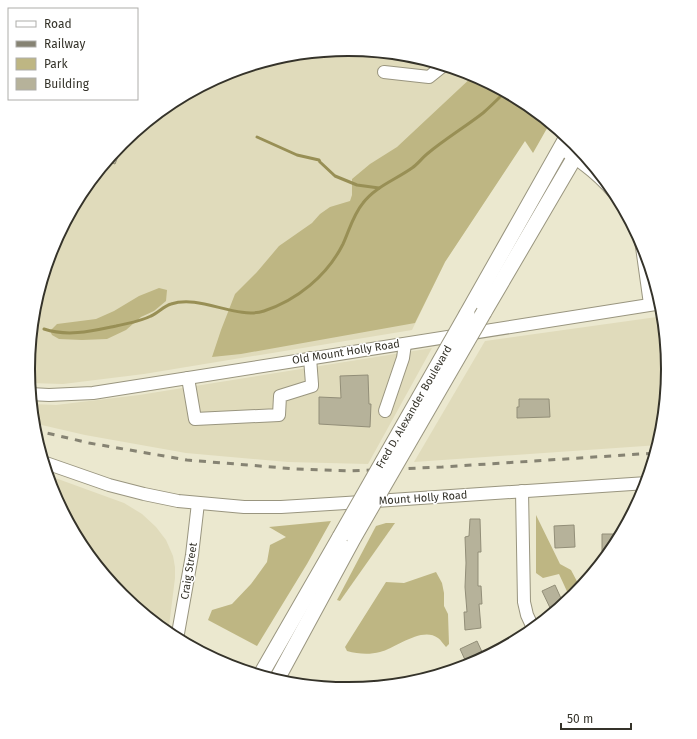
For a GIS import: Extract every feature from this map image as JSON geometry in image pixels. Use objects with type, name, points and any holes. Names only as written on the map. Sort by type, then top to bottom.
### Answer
[{"type":"main road","name":"Fred D. Alexander Boulevard","points":[[279,675],[347,537],[467,314],[564,142]]},
{"type":"main road","name":"Fred D. Alexander Boulevard","points":[[263,671],[347,537],[484,312],[576,155]]},
{"type":"street","points":[[384,72],[429,77],[438,70]]},
{"type":"street","name":"Old Mount Holly Road","points":[[36,394],[93,393],[655,304]]},
{"type":"street","points":[[385,411],[403,358],[405,344]]},
{"type":"street","points":[[188,378],[195,419],[279,415],[280,396],[312,386],[310,358]]},
{"type":"street","name":"Mount Holly Road","points":[[50,464],[125,490],[162,498],[244,507],[281,507],[640,483]]},
{"type":"street","points":[[522,491],[524,602],[531,624]]},
{"type":"street","name":"Craig Street","points":[[178,633],[192,555],[198,503]]},
{"type":"shaded area","points":[[348,56],[389,59],[430,67],[487,88],[527,112],[525,140],[445,262],[412,330],[144,374],[63,384],[36,383],[35,370],[41,308],[52,269],[67,231],[88,195],[127,148],[158,121],[192,98],[229,80],[267,67],[308,59]]},
{"type":"shaded area","points":[[657,317],[662,370],[659,410],[652,445],[414,462],[485,341]]},
{"type":"shaded area","points":[[432,348],[368,464],[288,462],[186,453],[85,435],[40,425],[37,404],[56,405],[139,395]]},
{"type":"shaded area","points":[[55,478],[124,503],[142,514],[156,527],[166,540],[173,556],[175,578],[169,626],[127,591],[100,560],[88,544],[67,508]]},
{"type":"green space","points":[[468,80],[505,98],[523,109],[547,128],[533,153],[525,141],[445,262],[415,323],[241,354],[212,357],[235,294],[257,272],[279,246],[312,223],[320,214],[330,207],[350,201],[352,195],[352,179],[370,164],[397,147]]},
{"type":"green space","points":[[159,288],[167,290],[166,301],[154,311],[141,317],[126,330],[107,339],[59,339],[52,335],[50,331],[57,324],[96,319],[114,311],[139,296]]},
{"type":"green space","points":[[536,515],[560,564],[571,570],[578,583],[568,593],[559,574],[543,578],[536,573]]},
{"type":"green space","points":[[331,521],[307,564],[257,646],[208,620],[212,610],[232,604],[251,584],[267,562],[270,545],[286,537],[269,527]]},
{"type":"green space","points":[[386,523],[395,523],[340,601],[337,600],[376,526]]},
{"type":"green space","points":[[436,572],[442,583],[444,606],[448,614],[449,644],[446,647],[438,638],[432,635],[424,635],[417,636],[386,650],[372,654],[347,651],[345,647],[386,582],[404,583]]},
{"type":"building","points":[[368,375],[369,404],[371,404],[370,427],[319,424],[319,397],[341,398],[340,376]]},
{"type":"building","points":[[519,399],[549,399],[550,417],[517,418]]},
{"type":"building","points":[[470,519],[480,519],[481,552],[478,552],[478,586],[481,586],[482,604],[479,604],[481,628],[465,630],[464,612],[467,612],[465,587],[465,537],[469,536]]},
{"type":"building","points":[[574,525],[575,547],[555,548],[554,526]]},
{"type":"building","points":[[602,534],[615,534],[604,551],[602,551]]},
{"type":"building","points":[[555,585],[561,599],[550,609],[542,591]]},
{"type":"building","points":[[477,641],[482,653],[465,660],[460,649]]},
{"type":"waterway","points":[[44,329],[62,333],[98,330],[142,320],[154,315],[168,305],[182,302],[194,302],[230,310],[253,313],[264,311],[288,300],[310,285],[329,266],[343,244],[356,213],[373,192],[414,166],[434,149],[483,113],[501,96]]},
{"type":"waterway","points":[[257,137],[297,155],[319,160],[335,176],[357,185],[379,188]]},
{"type":"railway","points":[[41,432],[89,443],[187,460],[296,469],[349,471],[442,467],[650,453]]}]
